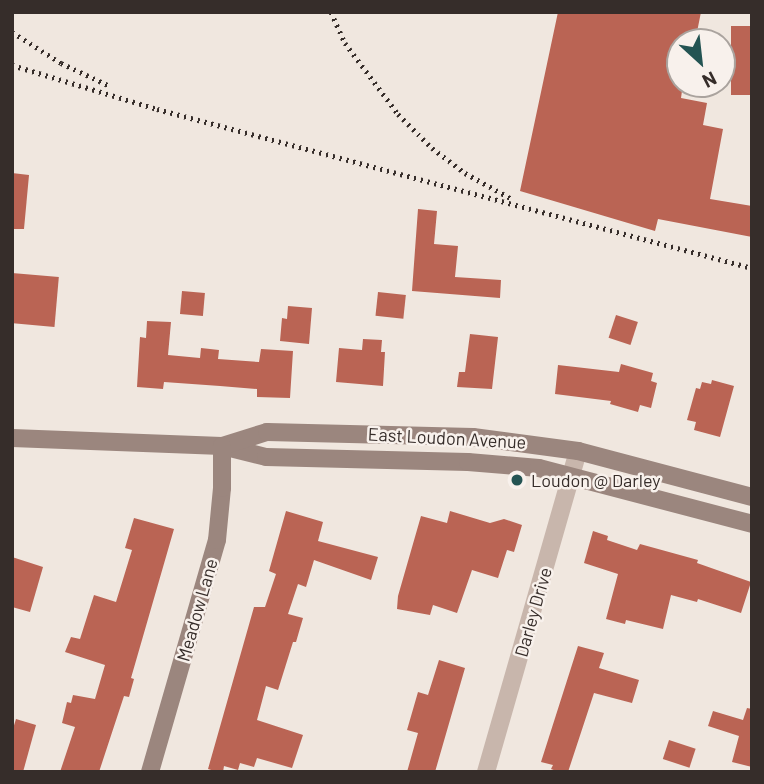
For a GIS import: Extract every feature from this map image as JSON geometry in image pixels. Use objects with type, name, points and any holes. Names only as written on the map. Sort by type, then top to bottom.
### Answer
[{"type":"main road","name":"East Loudon Avenue","points":[[222,446],[267,432],[473,437],[578,451],[752,497]]},
{"type":"main road","name":"East Loudon Avenue","points":[[12,438],[222,446],[266,457],[468,462],[539,468],[752,524]]},
{"type":"main road","name":"Meadow Lane","points":[[150,772],[217,540],[222,488],[222,446]]},
{"type":"street","name":"Darley Drive","points":[[486,772],[578,451]]},
{"type":"building","points":[[558,12],[701,12],[698,28],[666,28],[666,98],[707,103],[703,125],[723,129],[710,199],[752,206],[752,237],[658,219],[655,231],[520,191]]},
{"type":"building","points":[[752,26],[752,95],[736,95],[736,28],[731,28]]},
{"type":"building","points":[[12,173],[29,175],[24,229],[12,229]]},
{"type":"building","points":[[418,209],[437,211],[434,244],[458,246],[455,277],[501,280],[500,298],[412,291]]},
{"type":"building","points":[[12,273],[59,277],[54,327],[12,323]]},
{"type":"building","points":[[182,291],[205,293],[203,316],[180,314]]},
{"type":"building","points":[[378,292],[406,295],[403,319],[375,316]]},
{"type":"building","points":[[288,306],[312,308],[309,344],[280,341],[282,318],[287,319]]},
{"type":"building","points":[[616,315],[638,322],[630,345],[609,338]]},
{"type":"building","points":[[147,321],[171,322],[168,355],[200,358],[201,348],[219,350],[218,359],[259,362],[261,349],[293,351],[290,398],[257,397],[257,389],[220,386],[164,382],[163,389],[137,387],[140,337],[146,338]]},
{"type":"building","points":[[470,334],[498,337],[492,389],[457,387],[459,372],[465,372]]},
{"type":"building","points":[[363,339],[382,340],[381,352],[385,352],[383,386],[336,382],[339,348],[362,350]]},
{"type":"building","points":[[621,364],[653,373],[651,381],[657,383],[651,408],[640,405],[638,412],[610,404],[611,401],[555,394],[558,365],[619,372]]},
{"type":"building","points":[[712,380],[734,386],[720,437],[694,430],[696,422],[687,420],[696,388],[700,389],[702,382],[711,384]]},
{"type":"building","points":[[286,511],[323,522],[318,541],[378,557],[371,580],[314,560],[306,587],[298,584],[288,614],[303,618],[296,642],[293,642],[278,690],[266,686],[257,720],[303,735],[292,768],[257,758],[254,767],[240,763],[238,770],[224,766],[223,772],[218,772],[208,769],[254,607],[265,607],[276,574],[269,571]]},
{"type":"building","points":[[450,511],[490,523],[504,519],[522,525],[514,552],[507,550],[498,578],[472,570],[457,613],[433,605],[430,615],[397,609],[398,596],[421,516],[447,523]]},
{"type":"building","points":[[134,518],[174,529],[131,678],[134,679],[129,697],[124,696],[99,772],[60,772],[75,727],[62,723],[67,702],[71,703],[73,695],[95,699],[105,665],[65,652],[71,637],[80,639],[94,595],[116,602],[132,550],[125,548]]},
{"type":"building","points":[[593,531],[608,536],[607,540],[637,550],[640,544],[698,560],[697,563],[751,582],[741,613],[698,599],[697,602],[671,595],[663,629],[626,620],[625,624],[606,619],[618,574],[584,563]]},
{"type":"building","points":[[12,557],[43,567],[30,612],[12,607]]},
{"type":"building","points":[[578,646],[604,653],[599,668],[639,680],[632,703],[594,693],[568,772],[559,772],[551,769],[553,765],[541,762]]},
{"type":"building","points":[[439,660],[465,668],[435,772],[407,772],[418,733],[407,730],[418,692],[428,695]]},
{"type":"building","points":[[747,708],[752,709],[752,767],[732,762],[739,736],[708,726],[713,711],[743,720]]},
{"type":"building","points":[[16,719],[36,725],[23,772],[12,772],[12,732]]},
{"type":"building","points":[[669,740],[696,749],[689,768],[663,759]]},
{"type":"railway","points":[[331,12],[345,43],[398,114],[432,148],[465,173],[512,199]]},
{"type":"railway","points":[[12,32],[61,63],[110,86]]},
{"type":"railway","points":[[12,65],[157,109],[752,268]]},
{"type":"place","name":"Loudon @ Darley","points":[[517,480]]}]
